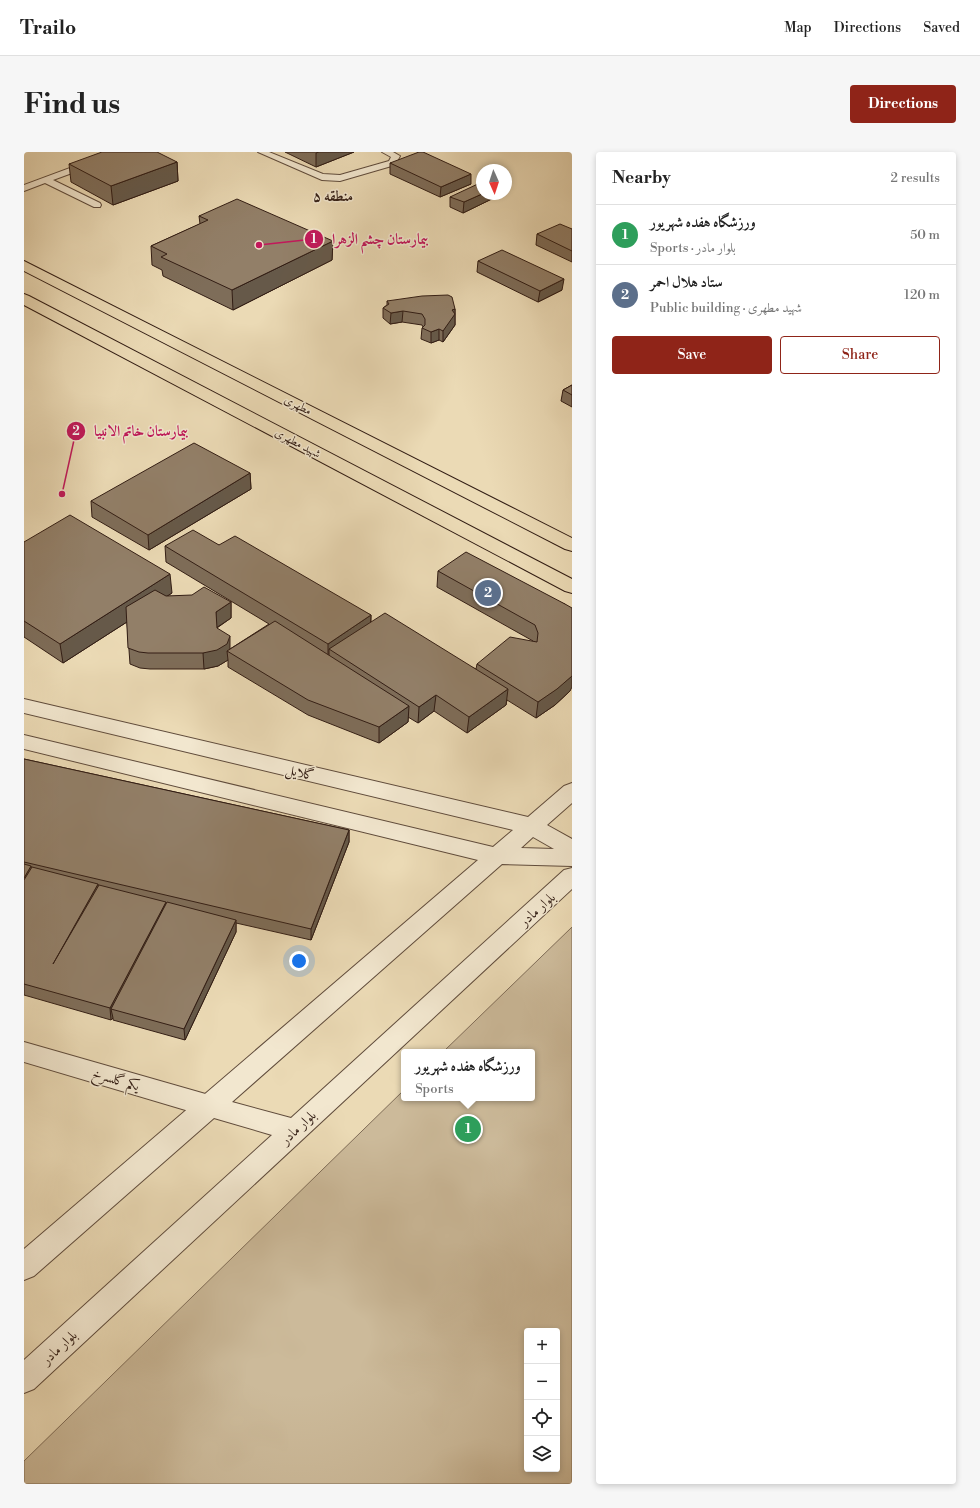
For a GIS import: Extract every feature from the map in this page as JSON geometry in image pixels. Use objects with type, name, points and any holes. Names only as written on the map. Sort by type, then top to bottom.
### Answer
[{"type":"main road","name":"مطهری","points":[[24,265],[572,545]]},
{"type":"main road","name":"شهید مطهری","points":[[24,299],[572,587]]},
{"type":"street","name":"گلایل","points":[[24,706],[531,826],[572,849]]},
{"type":"street","points":[[24,742],[496,856],[572,858]]},
{"type":"street","points":[[24,1267],[572,791]]},
{"type":"street","name":"بلوار مادر","points":[[24,1379],[572,876]]},
{"type":"street","name":"یکم گلسرخ","points":[[24,1052],[294,1130]]},
{"type":"lane","points":[[24,188],[121,152]]},
{"type":"lane","points":[[262,152],[322,177],[340,178],[392,163],[396,156],[386,152]]},
{"type":"lane","points":[[45,180],[97,205]]},
{"type":"shaded area","points":[[572,927],[572,1484],[24,1484],[24,1461],[401,1093],[401,1101],[535,1101],[535,1049],[446,1049]]},
{"type":"building","points":[[102,152],[157,152],[177,162],[111,186],[69,164]]},
{"type":"building","points":[[419,152],[423,152],[471,174],[441,187],[390,163]]},
{"type":"building","points":[[476,185],[476,197],[464,202],[450,197]]},
{"type":"building","points":[[237,199],[333,241],[232,290],[161,257],[167,254],[151,246],[208,220],[199,216]]},
{"type":"building","points":[[560,224],[572,229],[572,251],[537,234]]},
{"type":"building","points":[[502,250],[564,279],[540,291],[478,261]]},
{"type":"building","points":[[448,295],[452,297],[455,309],[452,310],[455,314],[443,331],[439,329],[431,332],[422,328],[425,325],[425,319],[422,314],[403,311],[391,313],[383,308],[389,304],[387,301],[422,296]]},
{"type":"building","points":[[572,385],[572,395],[563,390]]},
{"type":"building","points":[[194,443],[250,473],[148,535],[91,501]]},
{"type":"building","points":[[70,515],[170,574],[60,644],[24,621],[24,542]]},
{"type":"building","points":[[193,530],[219,545],[235,536],[371,615],[328,644],[165,546]]},
{"type":"building","points":[[466,552],[572,608],[572,676],[557,689],[538,702],[477,664],[510,637],[537,642],[538,633],[535,625],[438,571]]},
{"type":"building","points":[[204,587],[231,602],[216,612],[217,628],[230,636],[227,644],[217,650],[203,653],[148,653],[139,652],[128,648],[126,607],[155,590],[166,596],[192,595]]},
{"type":"building","points":[[385,613],[508,689],[469,717],[436,695],[419,707],[329,649]]},
{"type":"building","points":[[275,621],[409,706],[379,727],[308,700],[227,651]]},
{"type":"building","points":[[24,759],[349,830],[311,929],[24,862]]},
{"type":"building","points":[[24,864],[31,866],[24,878]]},
{"type":"building","points":[[32,867],[98,884],[53,964],[99,885],[166,902],[110,1008],[24,984],[24,880]]},
{"type":"building","points":[[167,902],[236,920],[184,1029],[111,1009]]},
{"type":"place","name":"بیمارستان چشم الزهرا","points":[[259,245]]},
{"type":"place","name":"بیمارستان خاتم الانبیا","points":[[62,494]]},
{"type":"place","name":"ستاد هلال احمر","points":[[488,593]]},
{"type":"place","name":"ورزشگاه هفده شهریور","points":[[468,1129]]},
{"type":"district","name":"منطقه ۵","points":[[333,196]]}]
